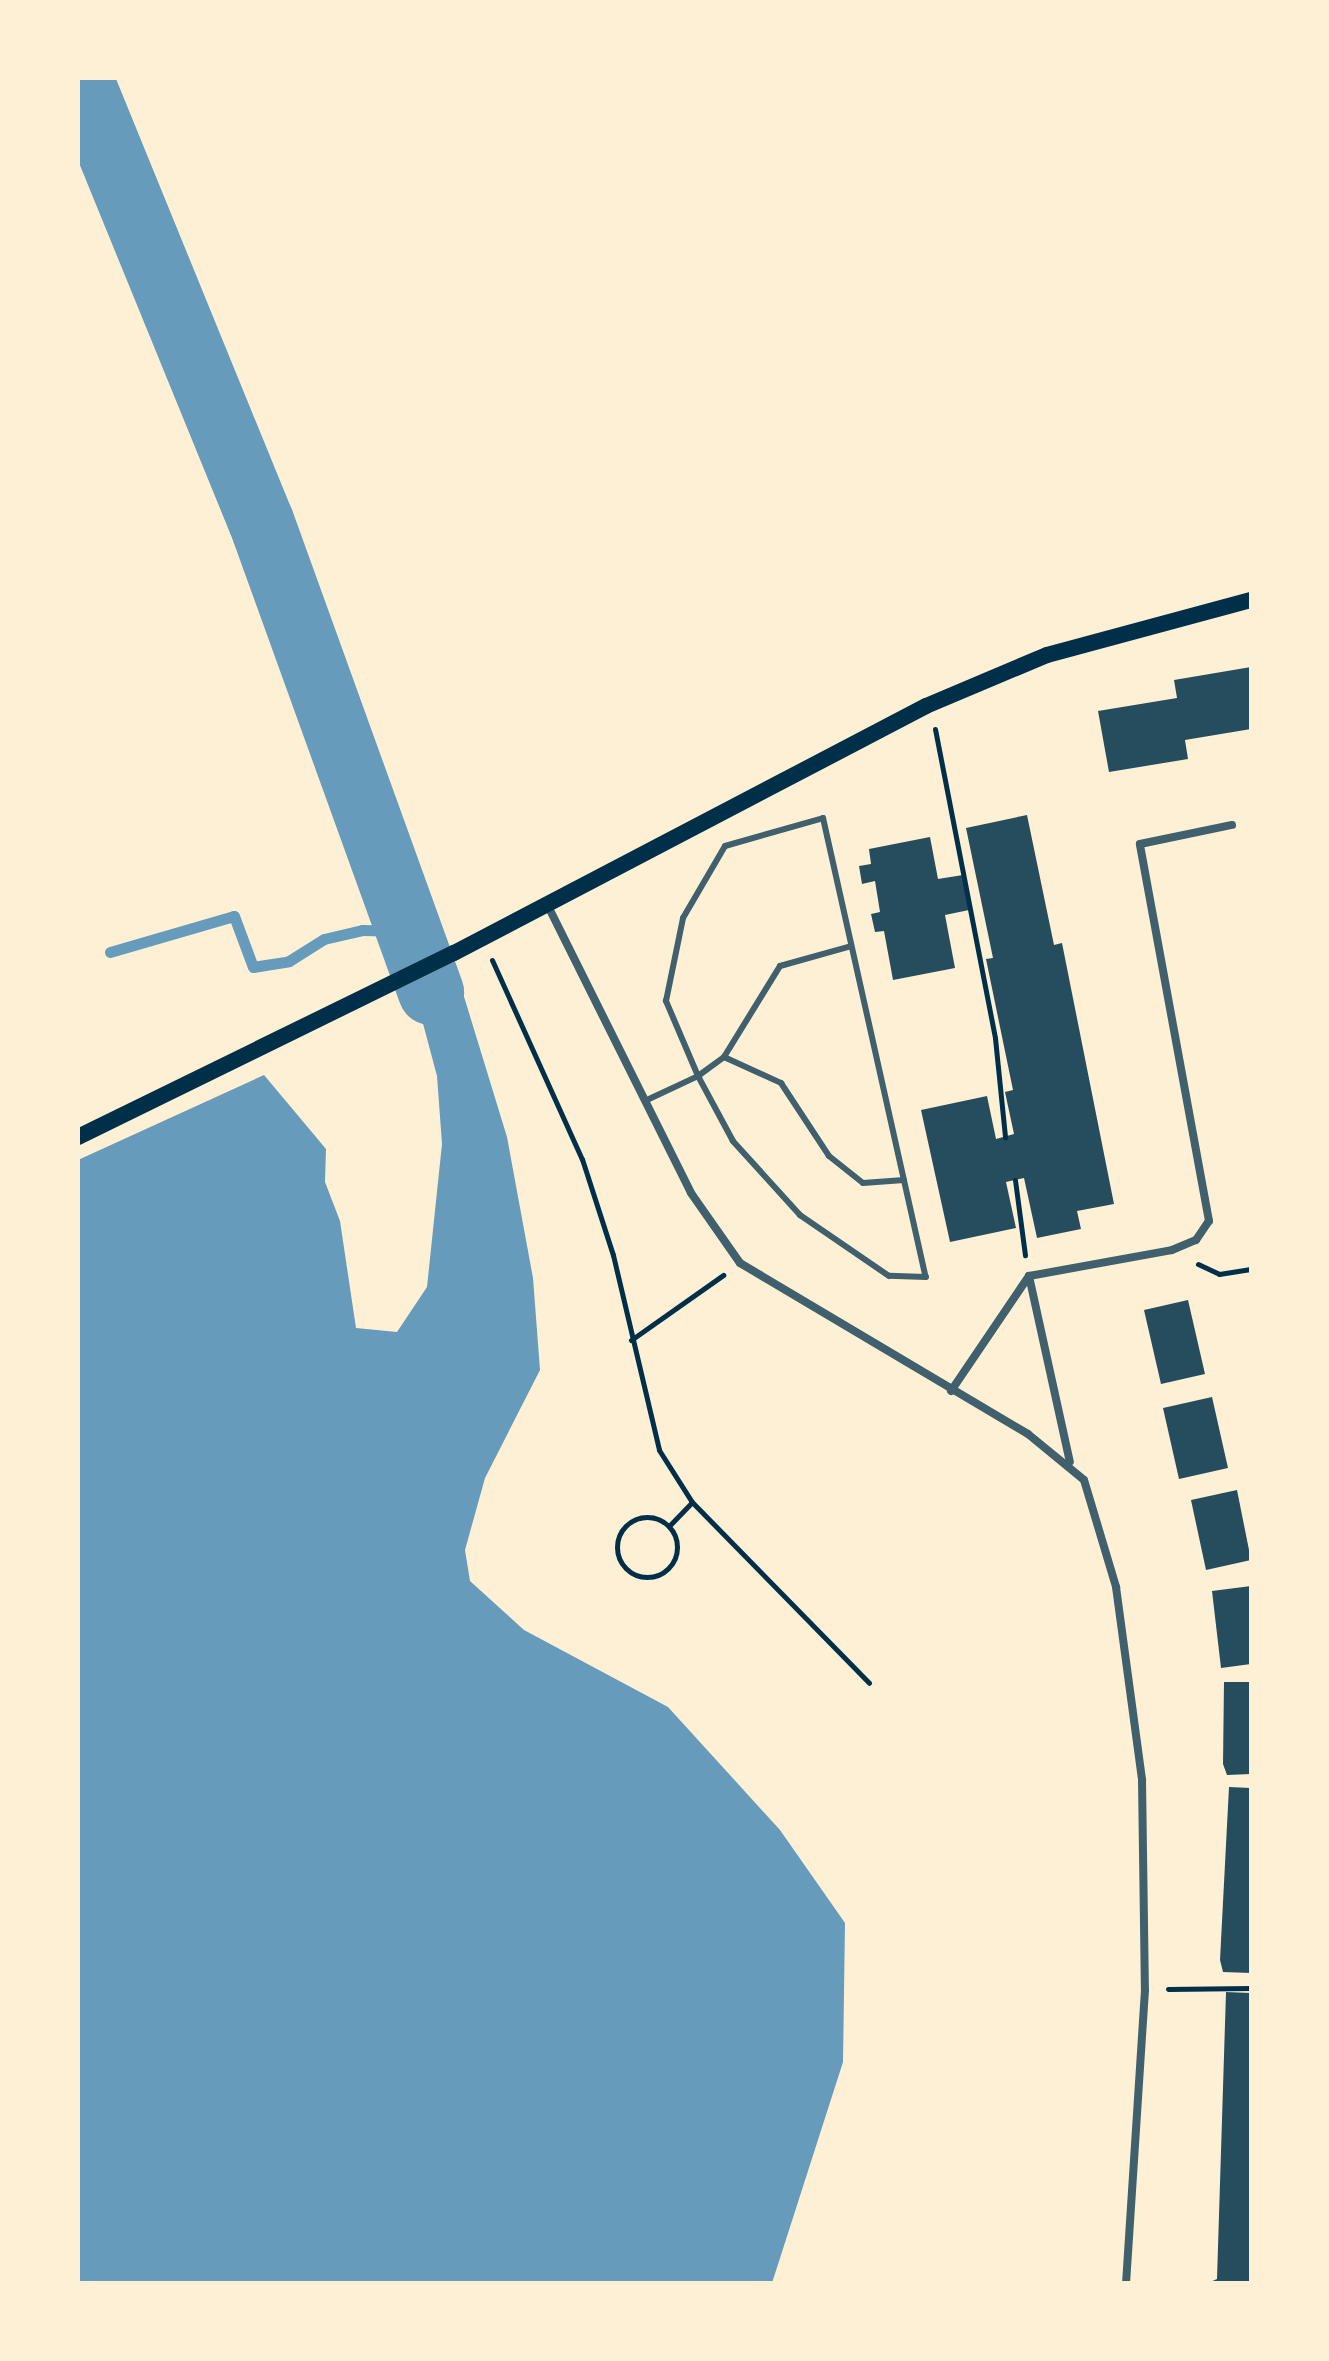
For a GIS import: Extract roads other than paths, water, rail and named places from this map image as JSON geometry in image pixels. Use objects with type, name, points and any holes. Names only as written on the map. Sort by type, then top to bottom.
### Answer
[{"type":"main road","points":[[78,1137],[454,953],[926,706],[1047,655],[1196,609],[1251,600]]},
{"type":"street","points":[[951,1391],[1029,1276],[1172,1250],[1196,1240],[1209,1221],[1140,844],[1232,825]]},
{"type":"street","points":[[546,903],[649,1099],[691,1193],[740,1263],[1070,1462],[1084,1480],[1109,1560],[1136,1717],[1145,1990],[1126,2283]]},
{"type":"street","points":[[1029,1276],[1070,1462]]},
{"type":"lane","points":[[823,818],[848,947],[926,1277],[889,1276],[800,1215],[733,1141],[698,1076],[666,1001],[683,918],[725,846],[823,818]]},
{"type":"lane","points":[[649,1099],[698,1076],[724,1057],[780,966],[848,947]]},
{"type":"lane","points":[[724,1057],[781,1083],[829,1156],[863,1183],[904,1180]]},
{"type":"water","points":[[458,977],[507,1137],[533,1278],[540,1370],[485,1478],[465,1550],[470,1581],[524,1630],[668,1707],[780,1830],[845,1923],[843,2062],[772,2283],[78,2283],[78,1160],[264,1075],[326,1149],[325,1182],[340,1221],[356,1328],[397,1332],[427,1287],[442,1144],[437,1076],[417,1001]]},
{"type":"waterway","points":[[80,78],[261,521],[431,992]]},
{"type":"waterway","points":[[110,952],[234,916],[253,967],[289,961],[324,939],[362,930],[407,931]]}]
